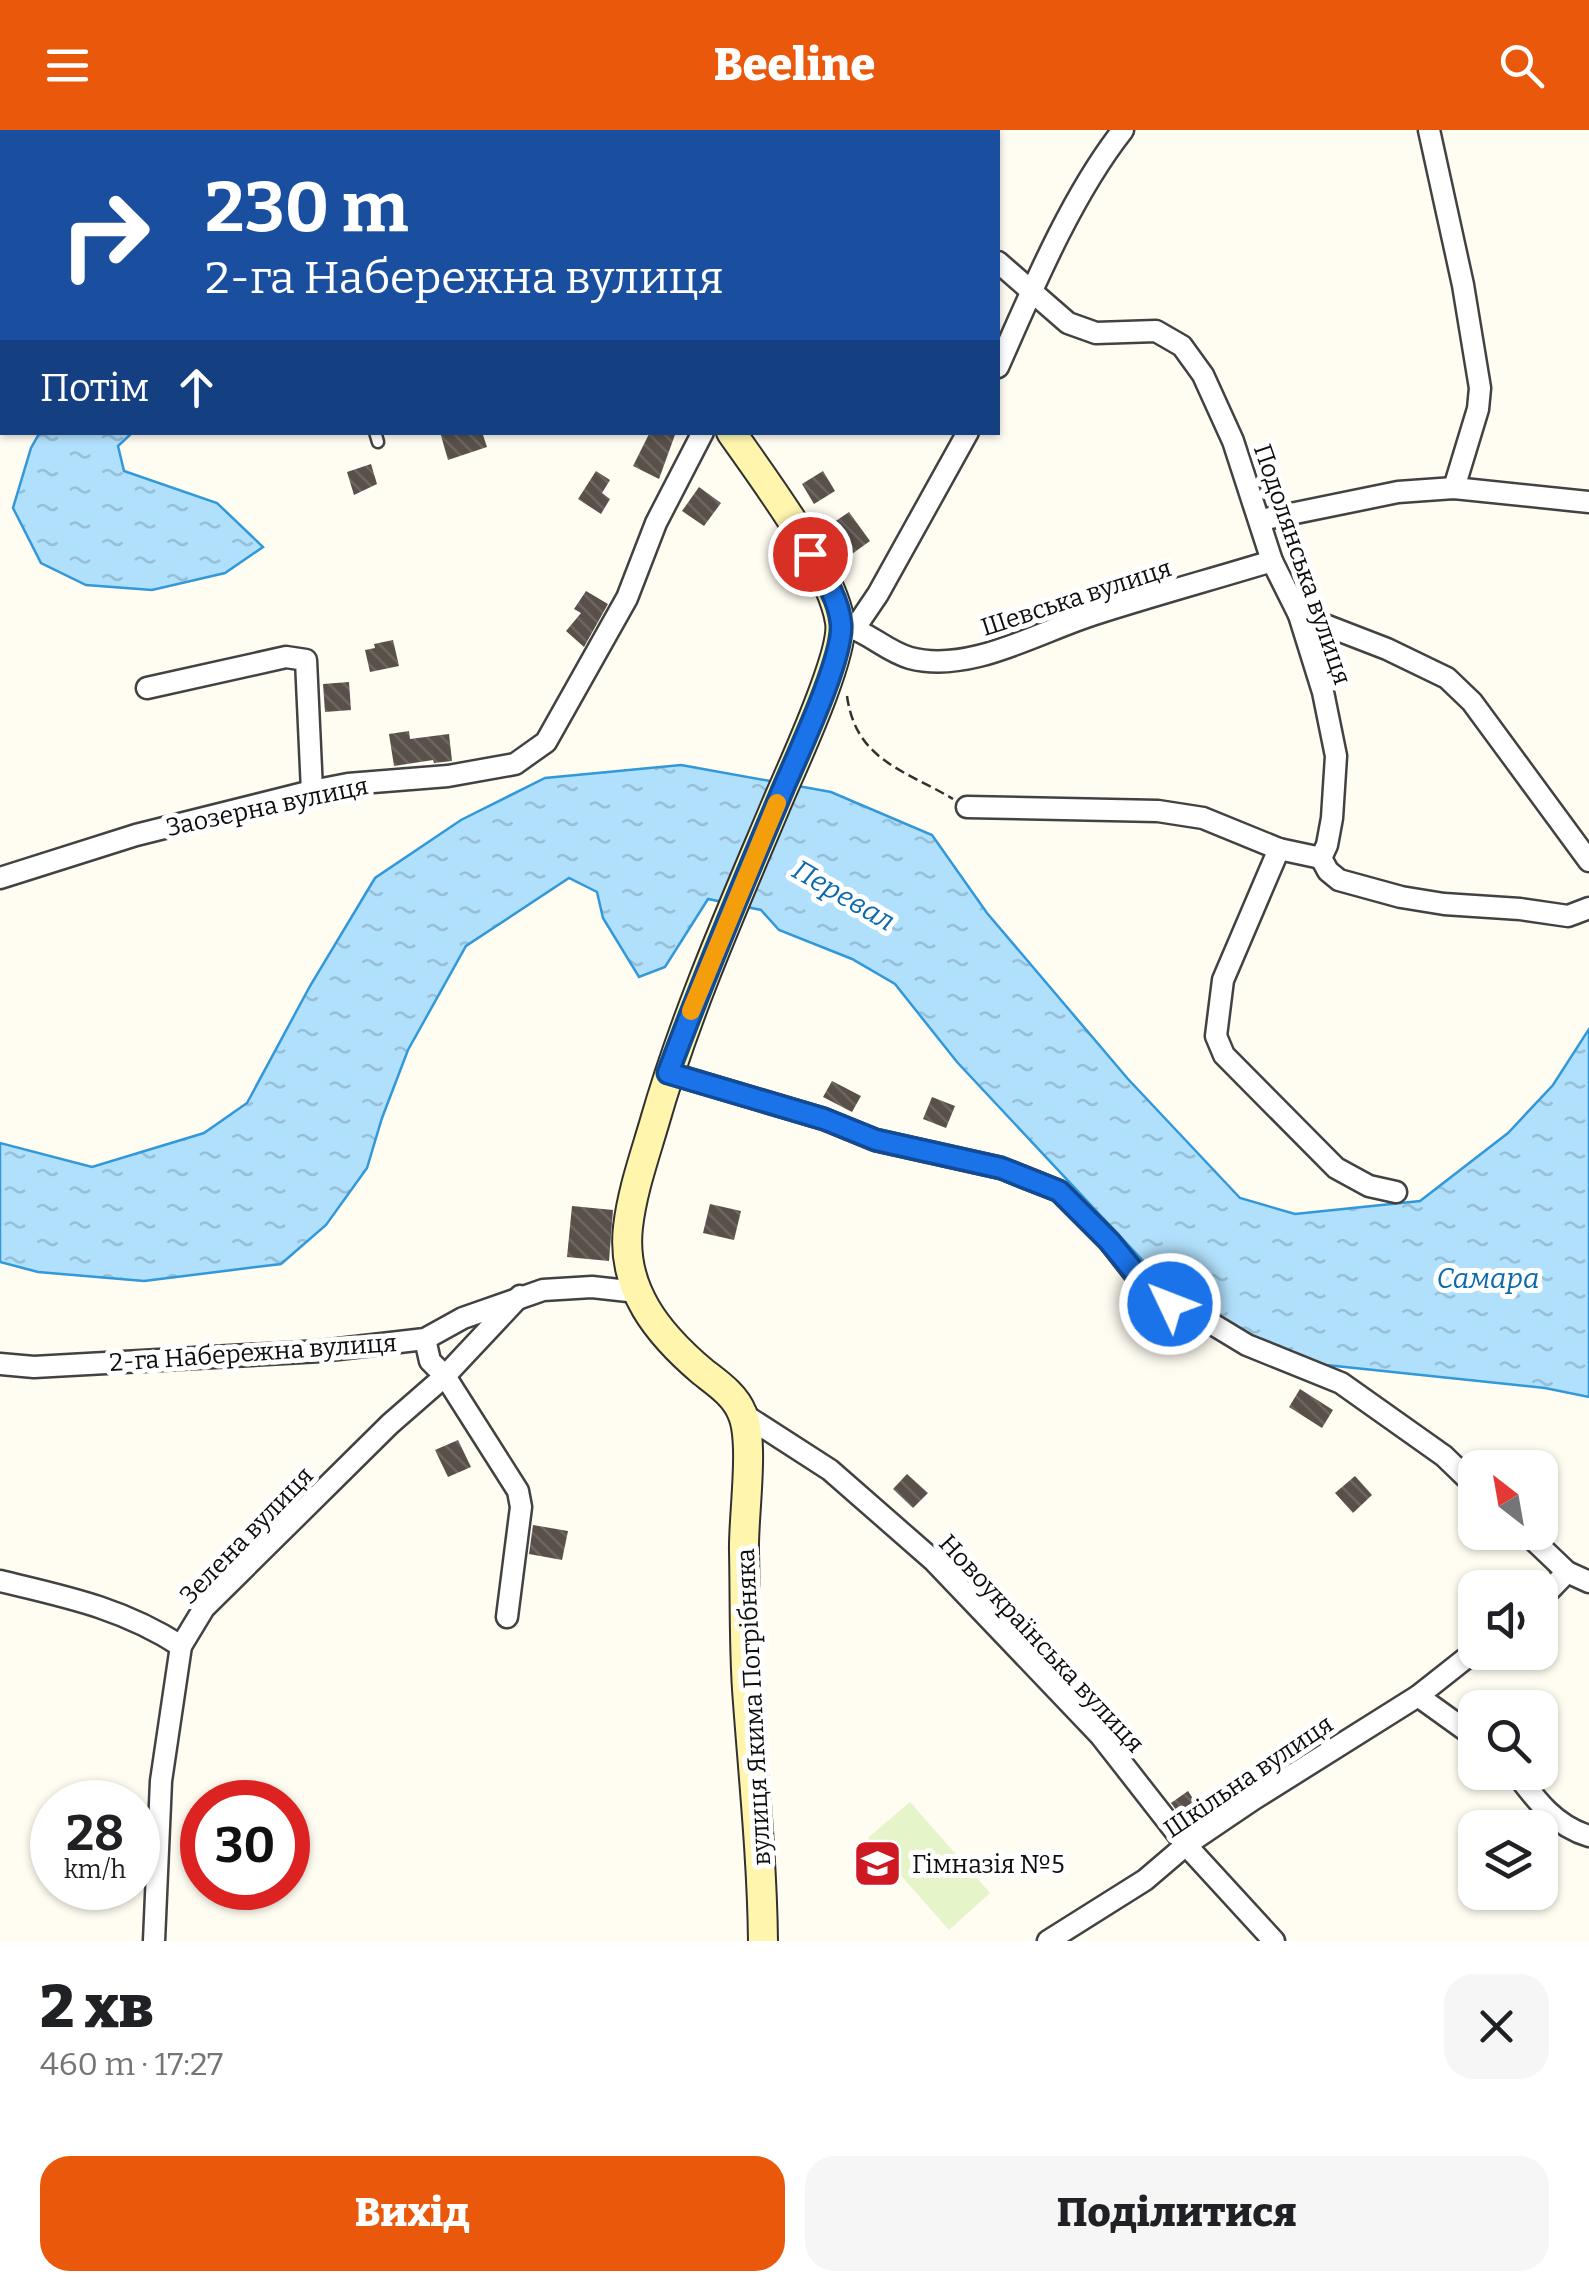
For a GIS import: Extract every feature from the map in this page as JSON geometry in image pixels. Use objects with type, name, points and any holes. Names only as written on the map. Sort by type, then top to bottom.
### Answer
[{"type":"street","points":[[1000,362],[1032,290],[1104,155],[1123,130]]},
{"type":"street","points":[[1429,130],[1463,285],[1480,388],[1478,409],[1454,488]]},
{"type":"street","name":"Подолянська вулиця","points":[[1000,264],[1068,324],[1096,333],[1156,331],[1182,346],[1202,376],[1233,441],[1272,561],[1299,615],[1323,692],[1336,756],[1328,845],[1320,858]]},
{"type":"street","name":"Заозерна вулиця","points":[[0,878],[136,835],[312,791],[348,784],[448,776],[515,764],[546,742],[627,598],[656,524],[701,435]]},
{"type":"street","points":[[732,435],[830,586],[848,626]]},
{"type":"street","points":[[743,1414],[729,1394],[680,1353],[652,1321],[636,1292],[627,1264],[628,1227],[638,1178],[668,1073],[708,966],[813,719],[838,648],[848,626],[878,594],[966,435]]},
{"type":"street","points":[[1261,520],[1398,492],[1454,488],[1589,502]]},
{"type":"street","name":"Шевська вулиця","points":[[848,626],[910,658],[960,660],[1016,646],[1090,616],[1272,561]]},
{"type":"street","points":[[1299,615],[1387,649],[1447,678],[1472,702],[1589,861]]},
{"type":"street","points":[[147,688],[286,657],[306,660],[312,791]]},
{"type":"street","points":[[967,808],[1158,811],[1202,818],[1279,850],[1320,858],[1328,872],[1339,880],[1401,896],[1568,916],[1589,908]]},
{"type":"street","points":[[1279,850],[1223,980],[1216,1036],[1224,1055],[1336,1168],[1368,1186],[1396,1192]]},
{"type":"street","points":[[668,1073],[824,1119],[876,1140],[1001,1168],[1059,1191],[1109,1241],[1146,1286],[1170,1304],[1247,1345],[1341,1383],[1458,1471]]},
{"type":"street","name":"2-га Набережна вулиця","points":[[0,1364],[34,1368],[321,1351],[425,1339],[463,1318],[542,1290],[592,1287],[636,1292]]},
{"type":"street","name":"Зелена вулиця","points":[[154,1941],[161,1781],[181,1646],[204,1608],[390,1424],[444,1376],[520,1296]]},
{"type":"street","points":[[425,1339],[430,1361],[444,1376],[518,1491],[522,1507],[506,1617]]},
{"type":"street","name":"Новоукраїнська вулиця","points":[[743,1414],[830,1470],[934,1561],[1100,1734],[1186,1845],[1274,1941]]},
{"type":"street","name":"вулиця Якима Погрібняка","points":[[743,1414],[747,1441],[747,1685],[764,1941]]},
{"type":"street","points":[[1544,1550],[1567,1572],[1589,1582]]},
{"type":"street","points":[[1558,1581],[1567,1572]]},
{"type":"street","points":[[0,1582],[82,1601],[144,1622],[181,1646]]},
{"type":"street","name":"Шкільна вулиця","points":[[1048,1941],[1145,1880],[1186,1845],[1418,1696],[1458,1664]]},
{"type":"street","points":[[1418,1696],[1458,1724]]},
{"type":"street","points":[[1528,1790],[1564,1826],[1589,1836]]},
{"type":"path","points":[[846,687],[852,721],[868,747],[903,774],[925,782],[967,808]]},
{"type":"green space","points":[[910,1802],[990,1893],[949,1930],[868,1838]]},
{"type":"water","points":[[38,435],[130,435],[118,446],[124,471],[217,503],[263,547],[225,573],[152,590],[86,585],[41,563],[13,508]]},
{"type":"water","name":"Самара","points":[[681,765],[831,792],[932,835],[987,913],[1128,1079],[1240,1198],[1295,1214],[1420,1201],[1508,1133],[1553,1085],[1589,1029],[1589,1397],[1545,1388],[1326,1365],[1263,1349],[1160,1279],[957,1062],[895,984],[852,959],[779,930],[761,910],[708,899],[665,967],[639,977],[603,918],[597,892],[569,878],[466,946],[408,1050],[367,1168],[326,1225],[281,1264],[144,1281],[38,1272],[0,1262],[0,1143],[92,1167],[204,1133],[247,1103],[310,986],[375,878],[461,820],[545,778]]},
{"type":"building","points":[[441,435],[483,435],[487,447],[448,460]]},
{"type":"building","points":[[648,435],[675,435],[659,479],[633,466]]},
{"type":"building","points":[[371,464],[377,484],[354,495],[347,472]]},
{"type":"building","points":[[596,471],[610,480],[602,493],[610,499],[601,514],[578,499]]},
{"type":"building","points":[[823,471],[835,491],[814,504],[802,484]]},
{"type":"building","points":[[699,487],[721,503],[704,526],[682,511]]},
{"type":"building","points":[[849,512],[870,541],[845,559],[824,529]]},
{"type":"building","points":[[586,591],[608,604],[584,647],[566,631],[581,613],[574,609]]},
{"type":"building","points":[[393,640],[399,666],[370,672],[365,650]]},
{"type":"building","points":[[349,682],[351,710],[325,712],[323,684]]},
{"type":"building","points":[[409,731],[410,739],[449,734],[452,761],[394,766],[389,734]]},
{"type":"building","points":[[832,1081],[861,1096],[852,1112],[823,1097]]},
{"type":"building","points":[[932,1097],[955,1106],[946,1128],[923,1119]]},
{"type":"building","points":[[710,1204],[741,1211],[734,1240],[703,1233]]},
{"type":"building","points":[[572,1206],[613,1210],[609,1261],[567,1257]]},
{"type":"building","points":[[1300,1389],[1333,1410],[1322,1428],[1289,1407]]},
{"type":"building","points":[[458,1440],[471,1467],[448,1477],[435,1450]]},
{"type":"building","points":[[907,1474],[928,1493],[913,1508],[893,1489]]},
{"type":"building","points":[[1355,1476],[1372,1495],[1353,1513],[1335,1493]]},
{"type":"building","points":[[533,1525],[568,1531],[562,1560],[529,1554]]},
{"type":"building","points":[[1188,1791],[1204,1815],[1188,1826],[1171,1803]]},
{"type":"slow traffic","points":[[691,1011],[777,803]]},
{"type":"place","name":"Гімназія №5","points":[[877,1864]]},
{"type":"route","points":[[810,554],[830,586],[841,625],[838,648],[813,719],[708,966],[668,1073],[824,1119],[876,1140],[1001,1168],[1059,1191],[1109,1241],[1146,1286],[1170,1304]]},
{"type":"water label","name":"Перевал","points":[[844,895]]}]
